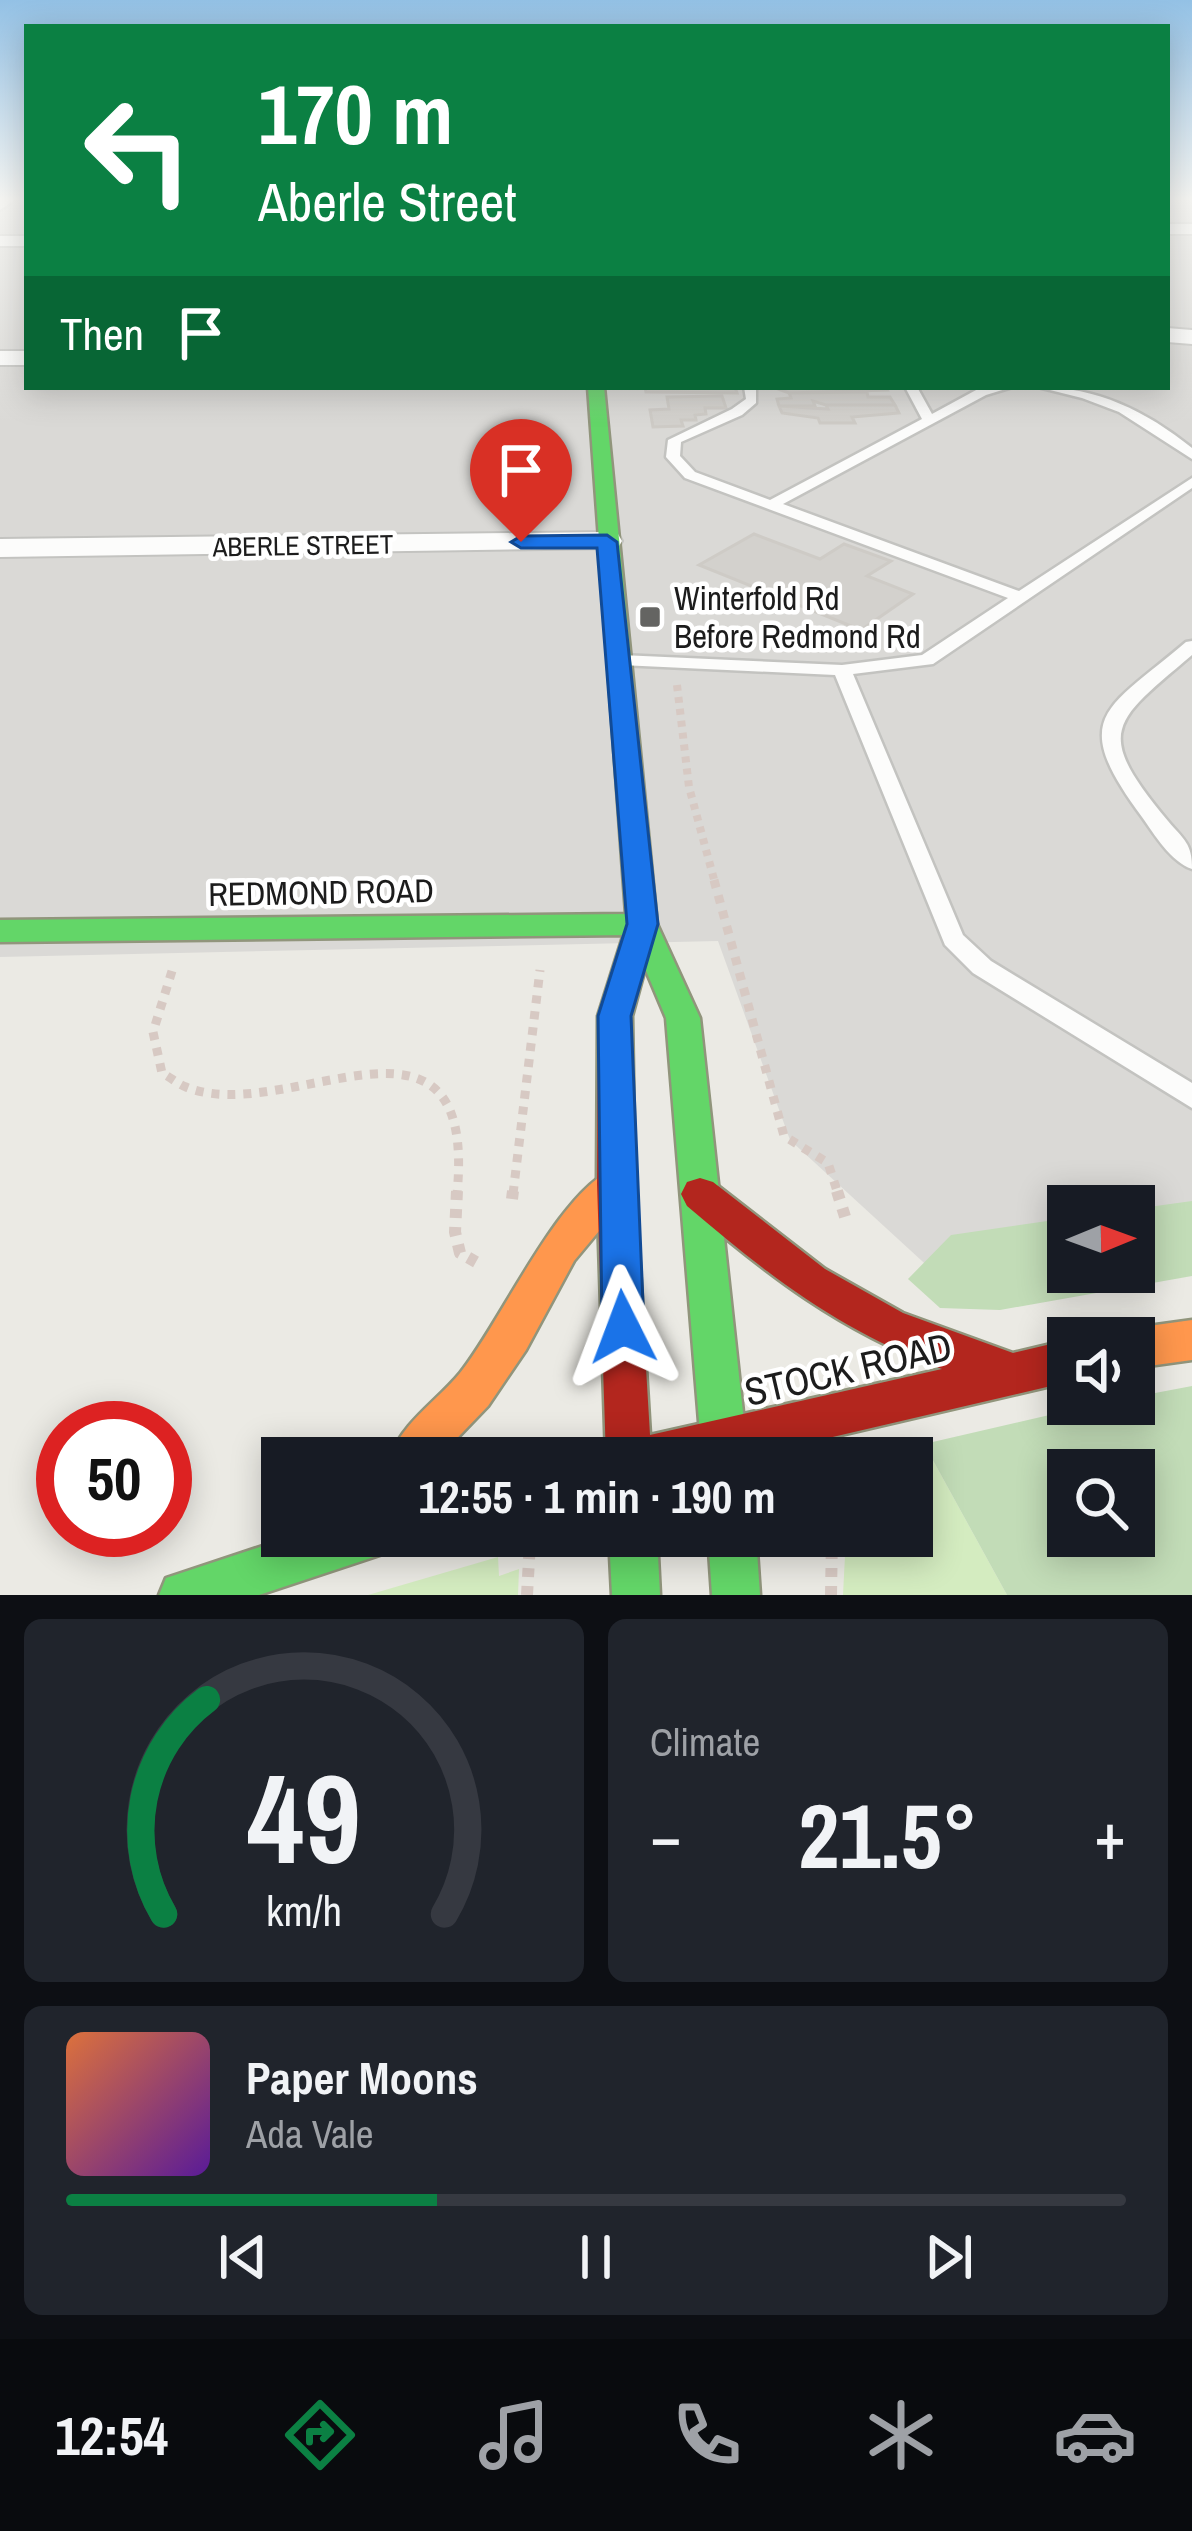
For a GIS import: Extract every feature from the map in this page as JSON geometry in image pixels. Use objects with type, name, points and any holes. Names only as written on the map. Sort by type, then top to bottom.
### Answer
[{"type":"main road","points":[[596,390],[642,924],[683,1018],[723,1437]]},
{"type":"main road","points":[[628,1437],[616,1184],[615,1016],[642,924]]},
{"type":"main road","name":"REDMOND ROAD","points":[[0,931],[642,924]]},
{"type":"main road","points":[[426,1437],[473,1390],[511,1336],[560,1248],[616,1184]]},
{"type":"main road","points":[[700,1194],[790,1267],[852,1309],[1008,1372]]},
{"type":"main road","points":[[1155,1345],[1192,1340]]},
{"type":"main road","name":"STOCK ROAD","points":[[765,1437],[1047,1365]]},
{"type":"main road","points":[[183,1595],[302,1557]]},
{"type":"main road","points":[[634,1557],[635,1595]]},
{"type":"main road","points":[[733,1557],[736,1595]]},
{"type":"street","name":"ABERLE STREET","points":[[0,548],[607,542]]},
{"type":"lane","points":[[750,390],[752,400],[737,412],[675,440],[673,457],[691,475],[1022,597]]},
{"type":"lane","points":[[913,390],[929,420]]},
{"type":"lane","points":[[775,503],[992,390]]},
{"type":"lane","points":[[1058,390],[1113,402],[1157,425],[1192,454]]},
{"type":"lane","points":[[621,660],[842,670],[927,660],[1192,482]]},
{"type":"lane","points":[[1192,646],[1112,718],[1106,736],[1111,754],[1170,839],[1192,862]]},
{"type":"lane","points":[[842,670],[953,939],[982,967],[1192,1097]]},
{"type":"path","points":[[674,663],[689,787],[784,1136],[828,1163],[854,1246]]},
{"type":"path","points":[[186,930],[152,1039],[160,1068],[189,1087],[244,1094],[348,1077],[419,1077],[455,1126],[462,1183],[456,1243],[468,1260],[486,1264]]},
{"type":"path","points":[[510,1220],[544,957]]},
{"type":"path","points":[[527,1595],[529,1557]]},
{"type":"path","points":[[831,1595],[832,1557]]},
{"type":"shaded area","points":[[0,273],[24,273],[24,390],[1170,390],[1170,273],[1192,273],[1192,1217],[1155,1225],[1155,1185],[1047,1185],[1047,1248],[934,1272],[790,1140],[718,941],[0,957]]},
{"type":"green space","points":[[1192,1201],[1192,1276],[1155,1283],[1155,1206]]},
{"type":"green space","points":[[1047,1221],[1047,1293],[1096,1293],[1000,1310],[940,1308],[908,1279],[951,1235]]},
{"type":"green space","points":[[1192,1386],[1192,1595],[1007,1595],[933,1460],[933,1442],[1047,1416],[1047,1425],[1155,1425],[1155,1393]]},
{"type":"green space","points":[[933,1460],[1007,1595],[843,1595],[845,1557],[933,1557]]},
{"type":"green space","points":[[498,1557],[499,1576],[519,1569],[518,1595],[368,1595]]},
{"type":"building","points":[[736,390],[737,393],[646,392]]},
{"type":"building","points":[[781,390],[887,390],[789,393]]},
{"type":"building","points":[[867,392],[868,397],[890,397],[895,405],[813,401],[815,406],[779,406],[777,399],[791,398],[789,393]]},
{"type":"building","points":[[722,396],[726,408],[705,408],[706,414],[695,415],[696,420],[681,420],[683,426],[653,427],[650,410],[669,409],[667,397]]},
{"type":"building","points":[[826,405],[895,405],[899,413],[852,417],[855,423],[820,423],[818,418],[782,413],[779,406],[828,409]]},
{"type":"building","points":[[754,534],[820,559],[844,544],[891,561],[867,576],[913,594],[861,630],[699,565]]},
{"type":"traffic: fast","points":[[596,390],[642,924],[683,1018],[723,1437]]},
{"type":"traffic: fast","points":[[0,931],[642,924]]},
{"type":"traffic: fast","points":[[183,1595],[303,1557]]},
{"type":"traffic: fast","points":[[634,1557],[636,1595]]},
{"type":"traffic: fast","points":[[733,1557],[736,1595]]},
{"type":"traffic: slow","points":[[426,1437],[473,1391],[511,1336],[560,1248],[616,1184]]},
{"type":"traffic: slow","points":[[1155,1345],[1192,1340]]},
{"type":"traffic: jam","points":[[628,1437],[616,1184],[615,1016],[642,924]]},
{"type":"traffic: jam","points":[[700,1194],[792,1268],[851,1308],[908,1336],[1008,1372]]},
{"type":"traffic: jam","points":[[738,1437],[1047,1366]]},
{"type":"place","name":"Winterfold Rd Before Redmond Rd","points":[[650,617]]},
{"type":"route","points":[[521,542],[607,542],[642,924],[615,1016],[623,1327]]}]
